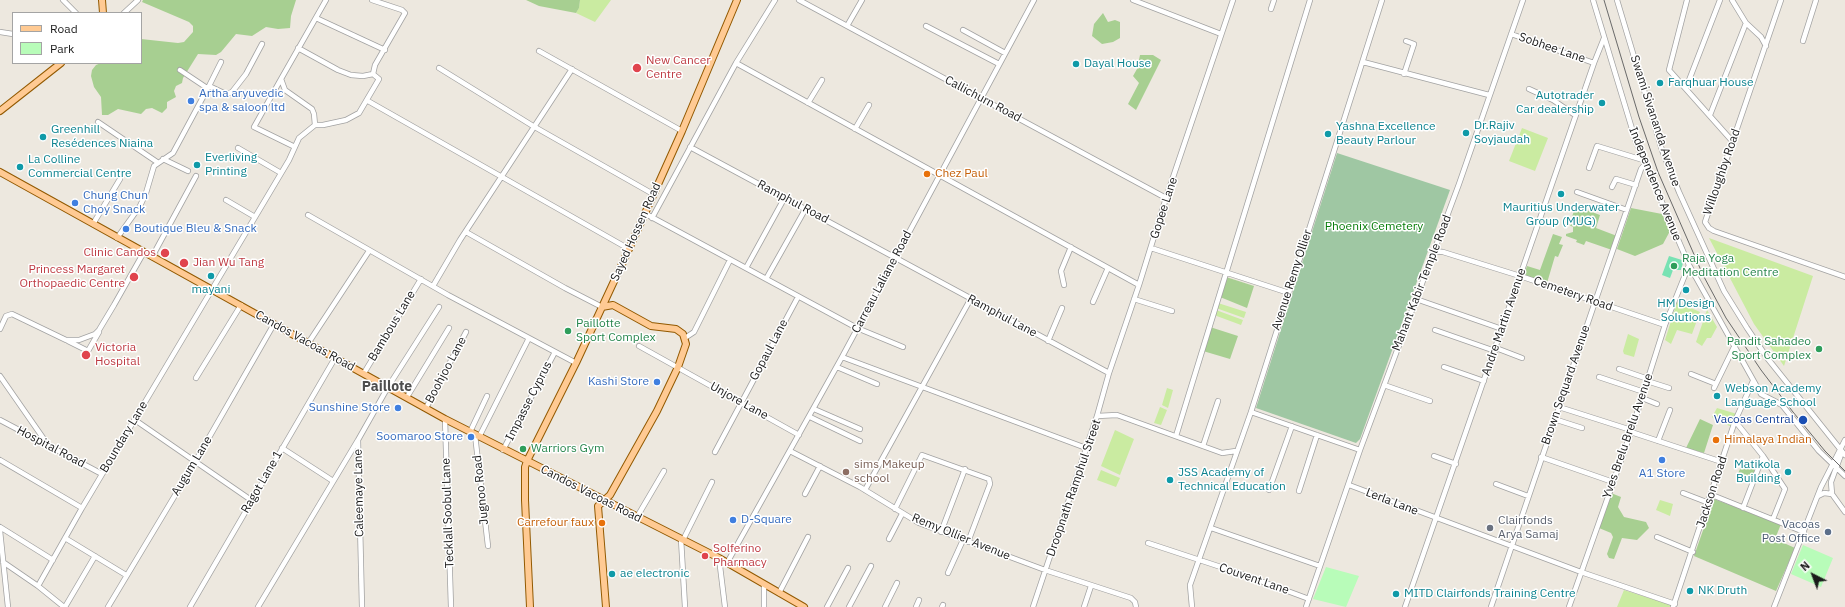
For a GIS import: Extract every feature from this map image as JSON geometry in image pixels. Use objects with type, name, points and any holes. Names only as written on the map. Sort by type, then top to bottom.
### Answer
[{"type":"main road","points":[[102,0],[103,12]]},
{"type":"main road","name":"Sayed Hossen Road","points":[[527,461],[576,363],[609,292],[682,131],[737,0]]},
{"type":"main road","points":[[0,111],[60,64]]},
{"type":"main road","name":"Candos Vacoas Road","points":[[0,172],[117,238],[309,342],[445,419],[637,518],[719,558],[779,592],[802,607]]},
{"type":"main road","points":[[609,292],[613,305]]},
{"type":"main road","points":[[602,307],[613,305],[651,326],[678,331],[685,338],[686,348],[657,411],[610,495],[598,506],[597,512],[606,607]]},
{"type":"main road","points":[[527,461],[525,467],[525,500],[530,607]]},
{"type":"street","points":[[63,0],[75,12]]},
{"type":"street","points":[[125,12],[138,0]]},
{"type":"street","points":[[295,147],[254,127],[326,0]]},
{"type":"street","points":[[372,0],[402,10],[406,13],[375,65],[373,74]]},
{"type":"street","points":[[652,218],[736,63],[775,0]]},
{"type":"street","name":"Callichurn Road","points":[[799,0],[1166,198]]},
{"type":"street","points":[[847,26],[862,0]]},
{"type":"street","name":"Carreau Laliane Road","points":[[727,563],[810,417],[1034,0]]},
{"type":"street","points":[[1133,0],[1221,34]]},
{"type":"street","name":"Gopee Lane","points":[[1097,416],[1109,373],[1139,285],[1166,198],[1233,0]]},
{"type":"street","points":[[1271,9],[1274,0]]},
{"type":"street","points":[[1176,436],[1310,0]]},
{"type":"street","name":"Avenue Remy Ollier","points":[[1192,607],[1190,585],[1251,412],[1382,0]]},
{"type":"street","name":"Mahant Kabir Temple Road","points":[[1306,607],[1360,450],[1434,251],[1523,0]]},
{"type":"street","name":"Independence Avenue","points":[[1593,0],[1644,162],[1689,265],[1761,394],[1782,405],[1834,467]]},
{"type":"street","name":"Swami Sivananda Avenue","points":[[1617,0],[1662,150],[1700,240],[1724,290],[1747,328],[1768,358],[1843,450]]},
{"type":"street","points":[[1687,0],[1669,70],[1733,142]]},
{"type":"street","points":[[1686,88],[1720,0]]},
{"type":"street","name":"Willoughby Road","points":[[1781,0],[1706,219],[1706,225],[1714,231],[1845,277]]},
{"type":"street","points":[[1803,41],[1816,0]]},
{"type":"street","points":[[1731,1],[1746,23],[1761,37],[1766,46]]},
{"type":"street","points":[[316,18],[385,50]]},
{"type":"street","points":[[1710,115],[1746,23]]},
{"type":"street","points":[[926,26],[1000,64]]},
{"type":"street","points":[[963,30],[1005,53]]},
{"type":"street","points":[[1753,30],[1761,35],[1769,34]]},
{"type":"street","points":[[0,32],[12,34]]},
{"type":"street","name":"Sobhee Lane","points":[[1511,34],[1594,63]]},
{"type":"street","name":"Andre Martin Avenue","points":[[1405,607],[1456,464],[1575,115],[1604,38]]},
{"type":"street","points":[[1404,74],[1414,44],[1406,41]]},
{"type":"street","points":[[180,70],[208,87],[226,94],[232,92],[246,74],[262,44]]},
{"type":"street","points":[[281,79],[284,90],[312,109],[315,125],[323,125],[354,116],[359,113],[379,82],[379,78],[373,74],[363,76],[351,75],[338,70],[298,48]]},
{"type":"street","points":[[539,51],[682,131]]},
{"type":"street","points":[[117,238],[140,206],[146,193],[151,171],[158,162],[168,157],[178,144],[221,62]]},
{"type":"street","points":[[1363,62],[1404,74],[1489,95]]},
{"type":"street","points":[[736,63],[1139,285]]},
{"type":"street","points":[[439,68],[533,126],[653,194]]},
{"type":"street","points":[[433,286],[533,126],[572,69]]},
{"type":"street","points":[[808,103],[822,80]]},
{"type":"street","points":[[1529,89],[1553,100],[1575,115]]},
{"type":"street","points":[[368,101],[628,250]]},
{"type":"street","points":[[855,129],[869,105]]},
{"type":"street","points":[[98,122],[158,162]]},
{"type":"street","name":"Boundary Lane","points":[[38,586],[102,474],[213,290],[302,134],[315,125]]},
{"type":"street","points":[[1589,168],[1597,146],[1644,162]]},
{"type":"street","name":"Ramphul Road","points":[[690,147],[806,208],[895,258]]},
{"type":"street","points":[[238,148],[281,173]]},
{"type":"street","points":[[163,159],[188,171]]},
{"type":"street","name":"Brown Sequard Avenue","points":[[1491,607],[1558,407],[1644,162]]},
{"type":"street","points":[[152,257],[196,176]]},
{"type":"street","points":[[93,224],[120,179]]},
{"type":"street","points":[[1612,187],[1616,179],[1636,185]]},
{"type":"street","points":[[1577,192],[1627,210]]},
{"type":"street","points":[[746,268],[785,197]]},
{"type":"street","points":[[226,200],[256,216]]},
{"type":"street","points":[[766,279],[806,208]]},
{"type":"street","points":[[644,213],[798,297],[858,328],[903,347]]},
{"type":"street","points":[[308,215],[369,251],[576,363]]},
{"type":"street","points":[[466,232],[565,288],[602,307]]},
{"type":"street","points":[[1064,285],[1061,271],[1071,247]]},
{"type":"street","points":[[1151,248],[1289,292]]},
{"type":"street","points":[[309,342],[369,251]]},
{"type":"street","name":"Cemetery Road","points":[[1434,251],[1443,252],[1520,276],[1665,325]]},
{"type":"street","points":[[0,329],[6,316],[12,314],[88,351],[144,252]]},
{"type":"street","name":"Ramphul Lane","points":[[895,258],[970,300],[1109,373]]},
{"type":"street","points":[[685,338],[694,332],[730,260]]},
{"type":"street","name":"Yves Brelu Brelu Avenue","points":[[1569,607],[1631,431],[1665,325],[1689,265]]},
{"type":"street","points":[[1093,302],[1108,268]]},
{"type":"street","name":"Bambous Lane","points":[[364,373],[421,279]]},
{"type":"street","name":"Gopaul Lane","points":[[715,452],[798,297]]},
{"type":"street","points":[[1134,299],[1172,311]]},
{"type":"street","points":[[1416,299],[1502,329]]},
{"type":"street","points":[[865,490],[970,300]]},
{"type":"street","points":[[196,378],[242,305]]},
{"type":"street","name":"Caleemaye Lane","points":[[362,607],[358,440],[388,387],[439,307]]},
{"type":"street","points":[[1048,341],[1062,308]]},
{"type":"street","name":"Augum Lane","points":[[108,607],[274,324]]},
{"type":"street","points":[[407,397],[449,328]]},
{"type":"street","points":[[66,340],[83,339],[99,330]]},
{"type":"street","points":[[1435,330],[1522,358]]},
{"type":"street","name":"Boohjoo Lane","points":[[426,408],[466,332]]},
{"type":"street","points":[[475,434],[529,338]]},
{"type":"street","name":"Unjore Lane","points":[[639,346],[799,435]]},
{"type":"street","points":[[1691,374],[1715,386],[1734,346]]},
{"type":"street","name":"Impasse Cyprus","points":[[504,450],[555,352]]},
{"type":"street","points":[[842,357],[1086,448]]},
{"type":"street","name":"Ragot Lane 1","points":[[190,607],[251,500],[336,358]]},
{"type":"street","points":[[837,367],[877,384]]},
{"type":"street","points":[[1444,367],[1484,381]]},
{"type":"street","points":[[1619,369],[1669,388]]},
{"type":"street","points":[[0,376],[49,447]]},
{"type":"street","points":[[1598,377],[1644,392]]},
{"type":"street","name":"Jackson Road","points":[[1674,605],[1712,495],[1735,421],[1753,381]]},
{"type":"street","points":[[1384,385],[1430,401]]},
{"type":"street","points":[[475,434],[487,396]]},
{"type":"street","points":[[1642,398],[1657,404]]},
{"type":"street","points":[[1203,446],[1218,401]]},
{"type":"street","points":[[1558,407],[1722,462]]},
{"type":"street","points":[[814,409],[860,429]]},
{"type":"street","points":[[1658,441],[1670,410]]},
{"type":"street","points":[[1251,412],[1360,450]]},
{"type":"street","name":"Droopnath Ramphul Street","points":[[1033,607],[1097,416],[1117,415],[1222,454],[1236,451]]},
{"type":"street","points":[[810,417],[860,441]]},
{"type":"street","name":"Tecklall Soobul Lane","points":[[445,419],[451,607]]},
{"type":"street","points":[[1554,419],[1582,428]]},
{"type":"street","name":"Hospital Road","points":[[0,420],[102,474]]},
{"type":"street","points":[[134,420],[251,500]]},
{"type":"street","points":[[1735,421],[1763,456],[1785,489],[1774,519]]},
{"type":"street","points":[[1269,490],[1292,426]]},
{"type":"street","name":"Jugnoo Road","points":[[475,434],[488,546]]},
{"type":"street","points":[[1299,491],[1317,435]]},
{"type":"street","points":[[258,607],[358,440]]},
{"type":"street","points":[[1774,607],[1818,496],[1843,450],[1845,440]]},
{"type":"street","points":[[282,448],[333,481]]},
{"type":"street","name":"Remy Ollier Avenue","points":[[790,451],[865,490],[902,514],[941,532],[1090,586],[1131,598],[1135,602],[1136,607]]},
{"type":"street","points":[[895,509],[921,455],[924,454],[989,478],[990,481],[966,541],[948,573]]},
{"type":"street","points":[[1434,456],[1456,464]]},
{"type":"street","points":[[1743,508],[1763,456]]},
{"type":"street","points":[[1541,457],[1613,482]]},
{"type":"street","points":[[0,460],[82,508]]},
{"type":"street","points":[[805,494],[820,466]]},
{"type":"street","points":[[1834,467],[1845,476]]},
{"type":"street","points":[[1834,467],[1832,494],[1845,512]]},
{"type":"street","points":[[637,518],[664,470]]},
{"type":"street","points":[[941,532],[964,470]]},
{"type":"street","points":[[1832,479],[1836,476],[1845,476]]},
{"type":"street","points":[[685,607],[682,540],[712,482]]},
{"type":"street","points":[[1496,484],[1528,496]]},
{"type":"street","name":"Lerla Lane","points":[[1349,485],[1436,519],[1674,605]]},
{"type":"street","points":[[1683,493],[1709,503]]},
{"type":"street","points":[[1818,496],[1824,493],[1832,494]]},
{"type":"street","points":[[1712,495],[1804,532]]},
{"type":"street","points":[[889,539],[902,514]]},
{"type":"street","points":[[0,527],[53,560]]},
{"type":"street","points":[[1211,528],[1320,566]]},
{"type":"street","points":[[0,531],[8,607]]},
{"type":"street","points":[[779,592],[808,537]]},
{"type":"street","points":[[1657,537],[1693,552]]},
{"type":"street","points":[[65,538],[126,575]]},
{"type":"street","name":"Couvent Lane","points":[[1148,543],[1309,599]]},
{"type":"street","points":[[3,562],[65,607],[95,556]]},
{"type":"street","points":[[719,558],[725,607]]},
{"type":"street","points":[[849,607],[871,566]]},
{"type":"street","points":[[827,607],[848,568]]},
{"type":"street","points":[[884,607],[897,583]]},
{"type":"street","points":[[764,584],[764,607]]},
{"type":"street","points":[[1084,607],[1090,586]]},
{"type":"street","points":[[916,607],[919,600]]},
{"type":"green space","points":[[143,0],[296,0],[291,16],[290,28],[278,29],[266,27],[252,36],[236,34],[221,52],[216,55],[198,54],[183,78],[182,83],[176,86],[174,91],[176,97],[167,102],[167,108],[162,113],[152,108],[146,109],[141,114],[118,109],[108,115],[102,115],[101,97],[94,87],[91,76],[92,70],[96,65],[142,64],[142,39],[178,43],[184,42],[193,32],[193,26],[189,22],[142,2]]},
{"type":"green space","points":[[526,0],[580,0],[579,8],[576,13],[539,6]]},
{"type":"green space","points":[[580,0],[611,0],[595,22],[576,13],[579,8]]},
{"type":"green space","points":[[1103,13],[1108,22],[1115,20],[1120,22],[1120,38],[1113,42],[1102,44],[1092,36],[1094,24]]},
{"type":"green space","points":[[1140,55],[1153,55],[1161,60],[1136,110],[1128,104],[1139,83],[1133,76],[1137,69]]},
{"type":"green space","points":[[1522,128],[1548,138],[1535,171],[1509,161]]},
{"type":"green space","name":"Phoenix Cemetery","points":[[1337,153],[1450,190],[1360,439],[1356,443],[1256,408]]},
{"type":"green space","points":[[1578,207],[1600,215],[1596,228],[1617,236],[1612,250],[1586,241],[1584,245],[1576,242],[1577,240],[1566,236],[1566,234],[1573,232],[1573,227],[1569,225],[1574,211],[1576,211]]},
{"type":"green space","points":[[1631,208],[1662,214],[1670,231],[1663,244],[1635,256],[1617,249]]},
{"type":"green space","points":[[1553,234],[1562,237],[1559,244],[1563,245],[1558,257],[1555,256],[1547,283],[1524,275],[1527,266],[1540,270]]},
{"type":"green space","points":[[1709,238],[1813,276],[1784,366],[1754,324]]},
{"type":"green space","name":"Raja Yoga Meditation Centre","points":[[1669,256],[1682,260],[1683,263],[1681,270],[1673,270],[1670,278],[1662,275]]},
{"type":"green space","points":[[1226,277],[1254,286],[1247,308],[1220,297]]},
{"type":"green space","points":[[1677,302],[1700,312],[1692,334],[1677,330],[1671,344],[1665,340]]},
{"type":"green space","points":[[1218,303],[1246,312],[1244,318],[1216,308]]},
{"type":"green space","points":[[1216,310],[1243,320],[1241,325],[1214,315]]},
{"type":"green space","points":[[1707,310],[1717,327],[1711,338],[1707,338],[1702,346],[1696,342]]},
{"type":"green space","points":[[1210,327],[1238,336],[1230,359],[1203,351]]},
{"type":"green space","points":[[1628,334],[1639,339],[1634,357],[1624,354],[1623,351]]},
{"type":"green space","points":[[1167,388],[1173,390],[1168,408],[1162,405]]},
{"type":"green space","points":[[1160,407],[1167,410],[1161,425],[1154,423]]},
{"type":"green space","points":[[1717,408],[1737,414],[1732,427],[1712,417]]},
{"type":"green space","points":[[1700,419],[1713,425],[1704,453],[1686,448]]},
{"type":"green space","points":[[1115,430],[1134,439],[1120,475],[1101,466]]},
{"type":"green space","points":[[1743,462],[1751,464],[1751,466],[1755,469],[1752,482],[1737,476]]},
{"type":"green space","points":[[1101,470],[1120,478],[1116,487],[1097,480]]},
{"type":"green space","points":[[1611,493],[1621,497],[1618,507],[1624,517],[1646,522],[1649,528],[1637,540],[1622,538],[1614,559],[1609,558],[1607,554],[1613,537],[1611,533],[1599,528]]},
{"type":"green space","points":[[1714,499],[1781,524],[1775,539],[1795,548],[1776,591],[1694,556]]},
{"type":"green space","points":[[1660,500],[1673,504],[1670,516],[1656,510]]},
{"type":"green space","points":[[1803,545],[1833,558],[1821,587],[1791,574]]},
{"type":"green space","points":[[1326,567],[1359,576],[1346,607],[1313,599]]},
{"type":"green space","points":[[1624,590],[1671,605],[1670,607],[1617,607]]},
{"type":"tram line","points":[[1604,0],[1639,117],[1658,172],[1703,275],[1726,318],[1761,370],[1825,451],[1845,471]]},
{"type":"place","name":"Dayal House","points":[[1076,64]]},
{"type":"place","name":"New Cancer Centre","points":[[637,68]]},
{"type":"place","name":"Farqhuar House","points":[[1660,83]]},
{"type":"place","name":"Artha aryuvedic spa & saloon ltd","points":[[191,101]]},
{"type":"place","name":"Autotrader Car dealership","points":[[1602,103]]},
{"type":"place","name":"Dr.Rajiv Soyjaudah","points":[[1466,133]]},
{"type":"place","name":"Yashna Excellence Beauty Parlour","points":[[1328,134]]},
{"type":"place","name":"Greenhill Resédences Niaina","points":[[43,137]]},
{"type":"place","name":"Everliving Printing","points":[[197,165]]},
{"type":"place","name":"La Colline Commercial Centre","points":[[20,167]]},
{"type":"place","name":"Chez Paul","points":[[927,174]]},
{"type":"place","name":"Mauritius Underwater Group (MUG)","points":[[1561,194]]},
{"type":"place","name":"Chung Chun Choy Snack","points":[[75,203]]},
{"type":"place","name":"Boutique Bleu & Snack","points":[[126,229]]},
{"type":"place","name":"Clinic Candos","points":[[165,253]]},
{"type":"place","name":"Jian Wu Tang","points":[[184,263]]},
{"type":"place","name":"Raja Yoga Meditation Centre","points":[[1674,266]]},
{"type":"place","name":"mayani","points":[[211,276]]},
{"type":"place","name":"Princess Margaret Orthopaedic Centre","points":[[134,277]]},
{"type":"place","name":"HM Design Solutions","points":[[1686,290]]},
{"type":"place","name":"Paillotte Sport Complex","points":[[568,331]]},
{"type":"place","name":"Pandit Sahadeo Sport Complex","points":[[1819,349]]},
{"type":"place","name":"Victoria Hospital","points":[[86,355]]},
{"type":"place","name":"Kashi Store","points":[[657,382]]},
{"type":"place","name":"Webson Academy Language School","points":[[1717,396]]},
{"type":"place","name":"Sunshine Store","points":[[398,408]]},
{"type":"place","name":"Vacoas Central","points":[[1803,420]]},
{"type":"place","name":"Soomaroo Store","points":[[471,437]]},
{"type":"place","name":"Himalaya Indian","points":[[1716,440]]},
{"type":"place","name":"Warriors Gym","points":[[523,449]]},
{"type":"place","name":"A1 Store","points":[[1662,460]]},
{"type":"place","name":"sims Makeup school","points":[[846,472]]},
{"type":"place","name":"Matikola Building","points":[[1788,472]]},
{"type":"place","name":"JSS Academy of Technical Education","points":[[1170,480]]},
{"type":"place","name":"D-Square","points":[[733,520]]},
{"type":"place","name":"Carrefour faux","points":[[602,523]]},
{"type":"place","name":"Clairfonds Arya Samaj","points":[[1490,528]]},
{"type":"place","name":"Vacoas Post Office","points":[[1828,532]]},
{"type":"place","name":"Solferino Pharmacy","points":[[705,556]]},
{"type":"place","name":"ae electronic","points":[[612,574]]},
{"type":"place","name":"NK Druth","points":[[1690,591]]},
{"type":"place","name":"MITD Clairfonds Training Centre","points":[[1396,594]]},
{"type":"district","name":"Paillote","points":[[387,387]]}]
